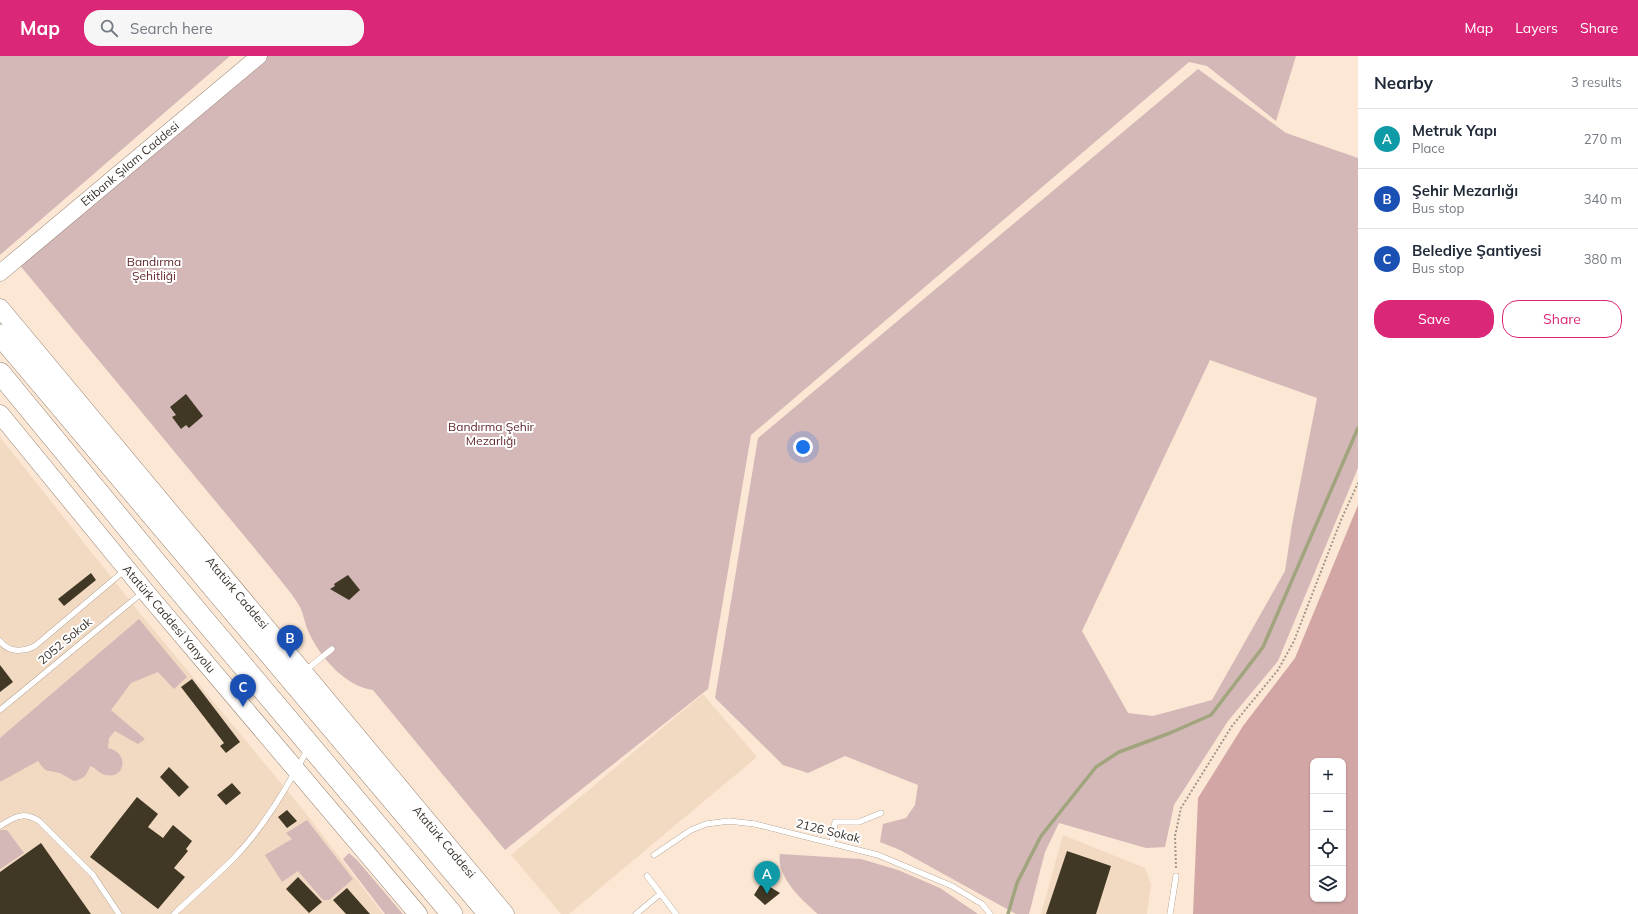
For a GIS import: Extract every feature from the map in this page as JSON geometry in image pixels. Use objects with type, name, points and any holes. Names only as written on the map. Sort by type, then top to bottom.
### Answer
[{"type":"highway","name":"Atatürk Caddesi","points":[[0,334],[488,914]]},
{"type":"highway","points":[[0,373],[310,746],[452,914]]},
{"type":"main road","name":"Etibank Şılam Caddesi","points":[[0,272],[259,56]]},
{"type":"main road","name":"Atatürk Caddesi","points":[[0,308],[303,673],[506,914]]},
{"type":"main road","name":"Atatürk Caddesi Yanyolu","points":[[0,414],[144,590],[418,914]]},
{"type":"lane","points":[[1,645],[20,651],[35,646],[126,568]]},
{"type":"lane","name":"2052 Sokak","points":[[0,710],[144,590]]},
{"type":"lane","points":[[303,673],[332,649]]},
{"type":"lane","points":[[174,914],[235,857],[285,792],[310,746]]},
{"type":"lane","points":[[832,843],[835,822],[859,822],[881,813]]},
{"type":"lane","points":[[0,826],[14,816],[20,815],[31,816],[39,821],[93,874],[119,914]]},
{"type":"lane","name":"2126 Sokak","points":[[654,855],[691,830],[706,824],[729,821],[755,824],[878,854],[952,886],[982,904],[990,914]]},
{"type":"lane","points":[[647,876],[676,914]]},
{"type":"lane","points":[[1170,914],[1176,876]]},
{"type":"lane","points":[[636,914],[660,894]]},
{"type":"path","points":[[1176,876],[1176,836],[1181,808],[1232,726],[1278,670],[1294,641],[1341,520],[1358,483]]},
{"type":"shaded area","points":[[0,437],[139,612],[304,811],[383,914],[0,914]]},
{"type":"shaded area","points":[[1358,505],[1358,914],[1193,914],[1198,798],[1243,726],[1295,658]]},
{"type":"shaded area","points":[[703,694],[757,757],[569,914],[561,914],[511,855]]},
{"type":"shaded area","points":[[1063,835],[1145,868],[1151,884],[1147,914],[1041,914]]},
{"type":"green space","points":[[0,56],[230,56],[0,255]]},
{"type":"green space","name":"Bandırma Şehir Mezarlığı","points":[[266,56],[1296,56],[1276,121],[1207,66],[1189,62],[751,435],[708,689],[505,850],[373,690],[353,683],[344,677],[327,661],[320,652],[306,627],[300,607],[286,587],[18,263]]},
{"type":"green space","points":[[1198,69],[1286,133],[1358,158],[1358,468],[1278,661],[1228,721],[1174,805],[1165,847],[1146,848],[1059,823],[1045,852],[1029,914],[1016,914],[900,850],[880,842],[883,824],[906,818],[915,805],[918,785],[845,756],[808,773],[783,765],[715,698],[758,438]],"holes":[[[1210,360],[1317,398],[1292,525],[1285,571],[1212,700],[1153,716],[1128,713],[1082,631]]]},
{"type":"green space","points":[[139,619],[187,677],[174,689],[158,672],[131,683],[111,710],[145,739],[138,744],[115,731],[109,738],[108,748],[120,755],[122,760],[121,770],[112,775],[106,775],[90,766],[85,776],[74,781],[61,774],[47,771],[38,761],[0,782],[0,738]]},
{"type":"green space","points":[[307,820],[353,879],[329,900],[323,900],[298,871],[282,882],[265,855],[292,839],[286,833]]},
{"type":"green space","points":[[0,830],[7,830],[24,853],[0,869]]},
{"type":"green space","points":[[349,853],[357,860],[403,914],[385,914],[343,859]]},
{"type":"green space","points":[[780,854],[861,859],[898,870],[940,888],[978,914],[818,914],[798,895],[786,880],[780,863]]},
{"type":"building","points":[[186,394],[203,416],[189,428],[186,425],[181,429],[172,417],[176,415],[170,407]]},
{"type":"building","points":[[91,573],[96,580],[64,606],[58,599]]},
{"type":"building","points":[[348,575],[360,590],[349,600],[330,589],[335,586],[334,584]]},
{"type":"building","points":[[0,665],[13,682],[0,692]]},
{"type":"building","points":[[192,679],[240,742],[226,753],[220,746],[224,743],[181,687]]},
{"type":"building","points":[[169,767],[189,787],[179,797],[160,777]]},
{"type":"building","points":[[232,783],[241,793],[226,805],[217,795]]},
{"type":"building","points":[[137,797],[158,814],[148,827],[163,838],[173,825],[192,841],[186,849],[188,851],[174,868],[185,877],[158,909],[90,857]]},
{"type":"building","points":[[287,810],[297,821],[287,828],[278,817]]},
{"type":"building","points":[[41,843],[91,914],[0,914],[0,872]]},
{"type":"building","points":[[1067,851],[1111,866],[1096,914],[1046,914]]},
{"type":"building","points":[[298,877],[322,902],[309,913],[286,889]]},
{"type":"building","points":[[762,882],[780,893],[765,905],[754,895]]},
{"type":"building","points":[[347,888],[370,914],[346,914],[333,900]]},
{"type":"waterway","points":[[1008,914],[1017,883],[1041,836],[1096,767],[1119,752],[1170,733],[1211,715],[1263,647],[1358,428]]},
{"type":"place","name":"Şehir Mezarlığı","points":[[290,658]]},
{"type":"place","name":"Belediye Şantiyesi","points":[[243,707]]},
{"type":"place","name":"Metruk Yapı","points":[[767,894]]},
{"type":"park label","name":"Bandırma Şehitliği","points":[[154,269]]}]
